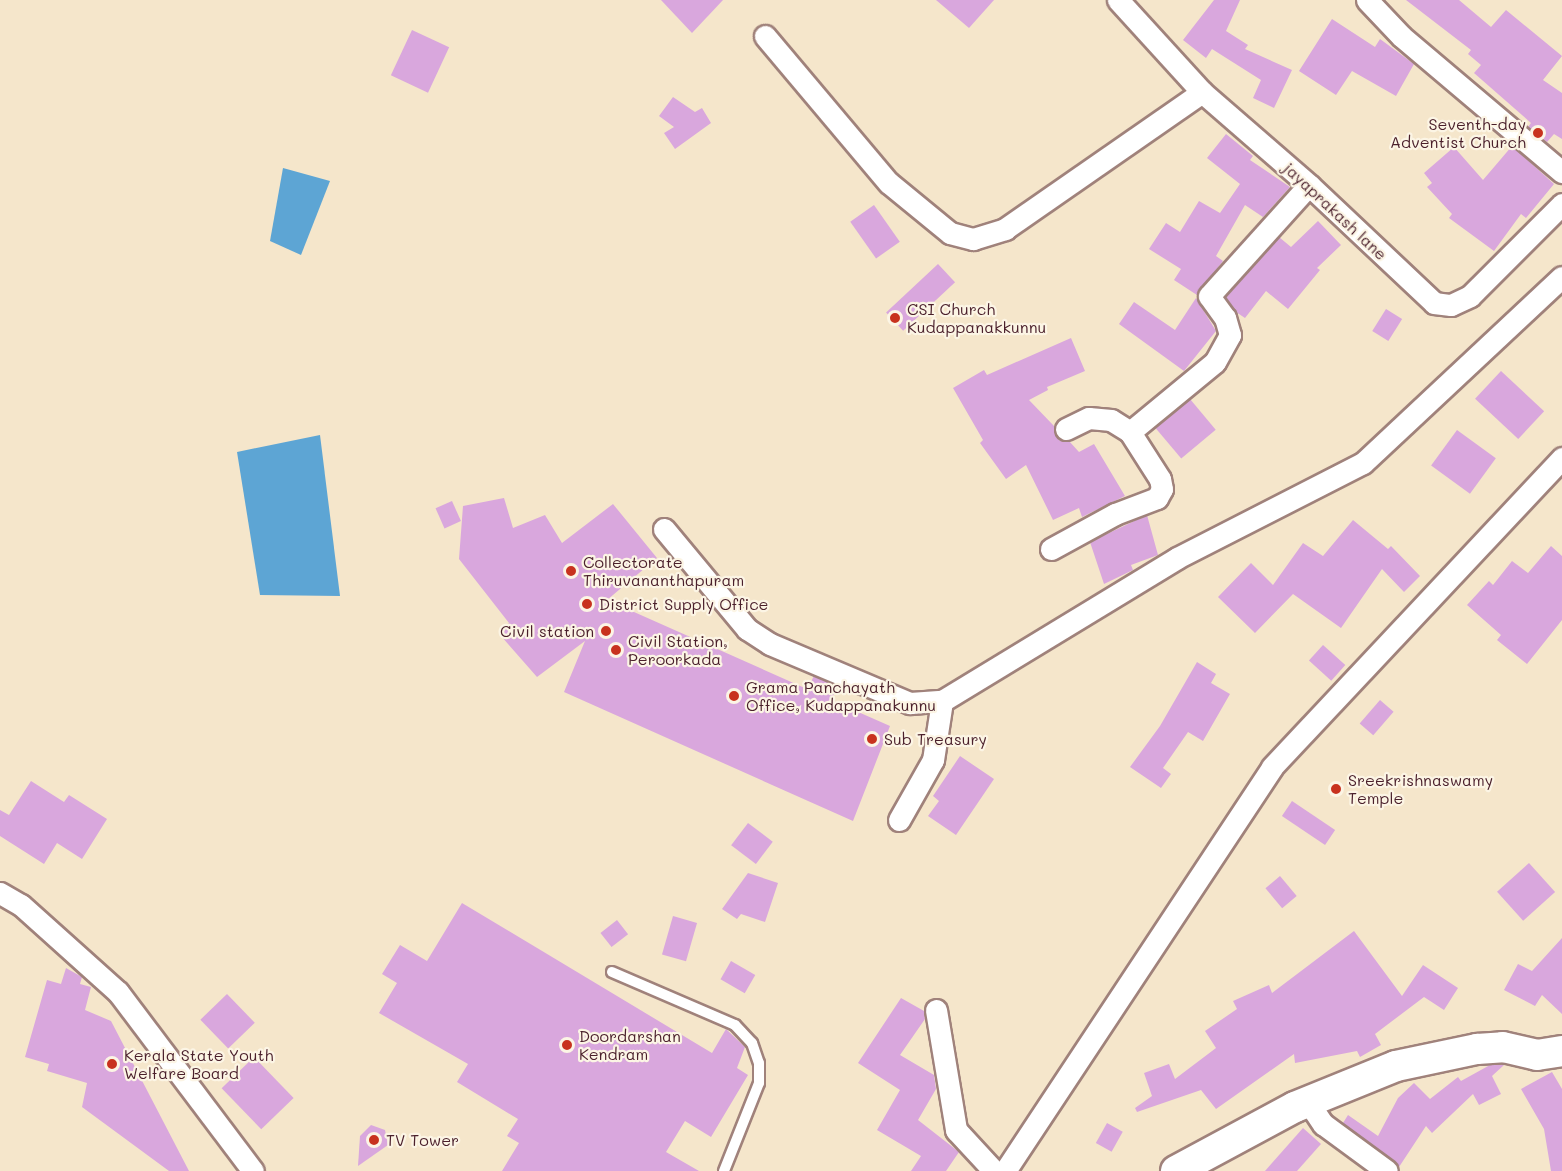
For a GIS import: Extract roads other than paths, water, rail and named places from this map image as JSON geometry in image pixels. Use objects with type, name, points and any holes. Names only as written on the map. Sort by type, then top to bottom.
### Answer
[{"type":"main road","points":[[1176,1171],[1308,1102],[1396,1066],[1477,1049],[1503,1047],[1537,1055],[1562,1051]]},
{"type":"street","name":"jayaprakash lane","points":[[1118,0],[1202,92],[1309,185],[1434,303],[1450,305],[1470,296],[1562,204]]},
{"type":"street","points":[[1367,0],[1401,36],[1562,172]]},
{"type":"street","points":[[765,36],[889,183],[950,232],[974,239],[1005,229],[1202,92]]},
{"type":"street","points":[[1130,432],[1215,362],[1230,335],[1225,318],[1209,296],[1309,185]]},
{"type":"street","points":[[664,529],[747,629],[770,644],[910,703],[942,701],[1177,558],[1363,463],[1562,277]]},
{"type":"street","points":[[1051,549],[1115,514],[1157,498],[1162,489],[1160,479],[1130,432],[1111,420],[1089,418],[1066,429]]},
{"type":"street","points":[[1005,1171],[1272,767],[1562,459]]},
{"type":"street","points":[[899,820],[933,760],[942,701]]},
{"type":"street","points":[[0,893],[21,905],[118,993],[253,1171]]},
{"type":"street","points":[[936,1010],[956,1130],[994,1171]]},
{"type":"street","points":[[1308,1102],[1323,1124],[1387,1171]]},
{"type":"lane","points":[[612,972],[735,1025],[752,1043],[759,1063],[759,1083],[724,1171]]},
{"type":"water","points":[[283,168],[330,181],[301,255],[270,241]]},
{"type":"water","points":[[320,435],[340,596],[260,595],[237,452]]},
{"type":"place","name":"Seventh-day Adventist Church","points":[[1538,133]]},
{"type":"place","name":"CSI Church Kudappanakkunnu","points":[[895,318]]},
{"type":"place","name":"Collectorate Thiruvananthapuram","points":[[571,571]]},
{"type":"place","name":"District Supply Office","points":[[587,604]]},
{"type":"place","name":"Civil station","points":[[606,631]]},
{"type":"place","name":"Civil Station, Peroorkada","points":[[616,650]]},
{"type":"place","name":"Grama Panchayath Office, Kudappanakunnu","points":[[734,696]]},
{"type":"place","name":"Sub Treasury","points":[[872,739]]},
{"type":"place","name":"Sreekrishnaswamy Temple","points":[[1336,789]]},
{"type":"place","name":"Doordarshan Kendram","points":[[567,1045]]},
{"type":"place","name":"Kerala State Youth Welfare Board","points":[[112,1064]]},
{"type":"place","name":"TV Tower","points":[[374,1140]]}]
